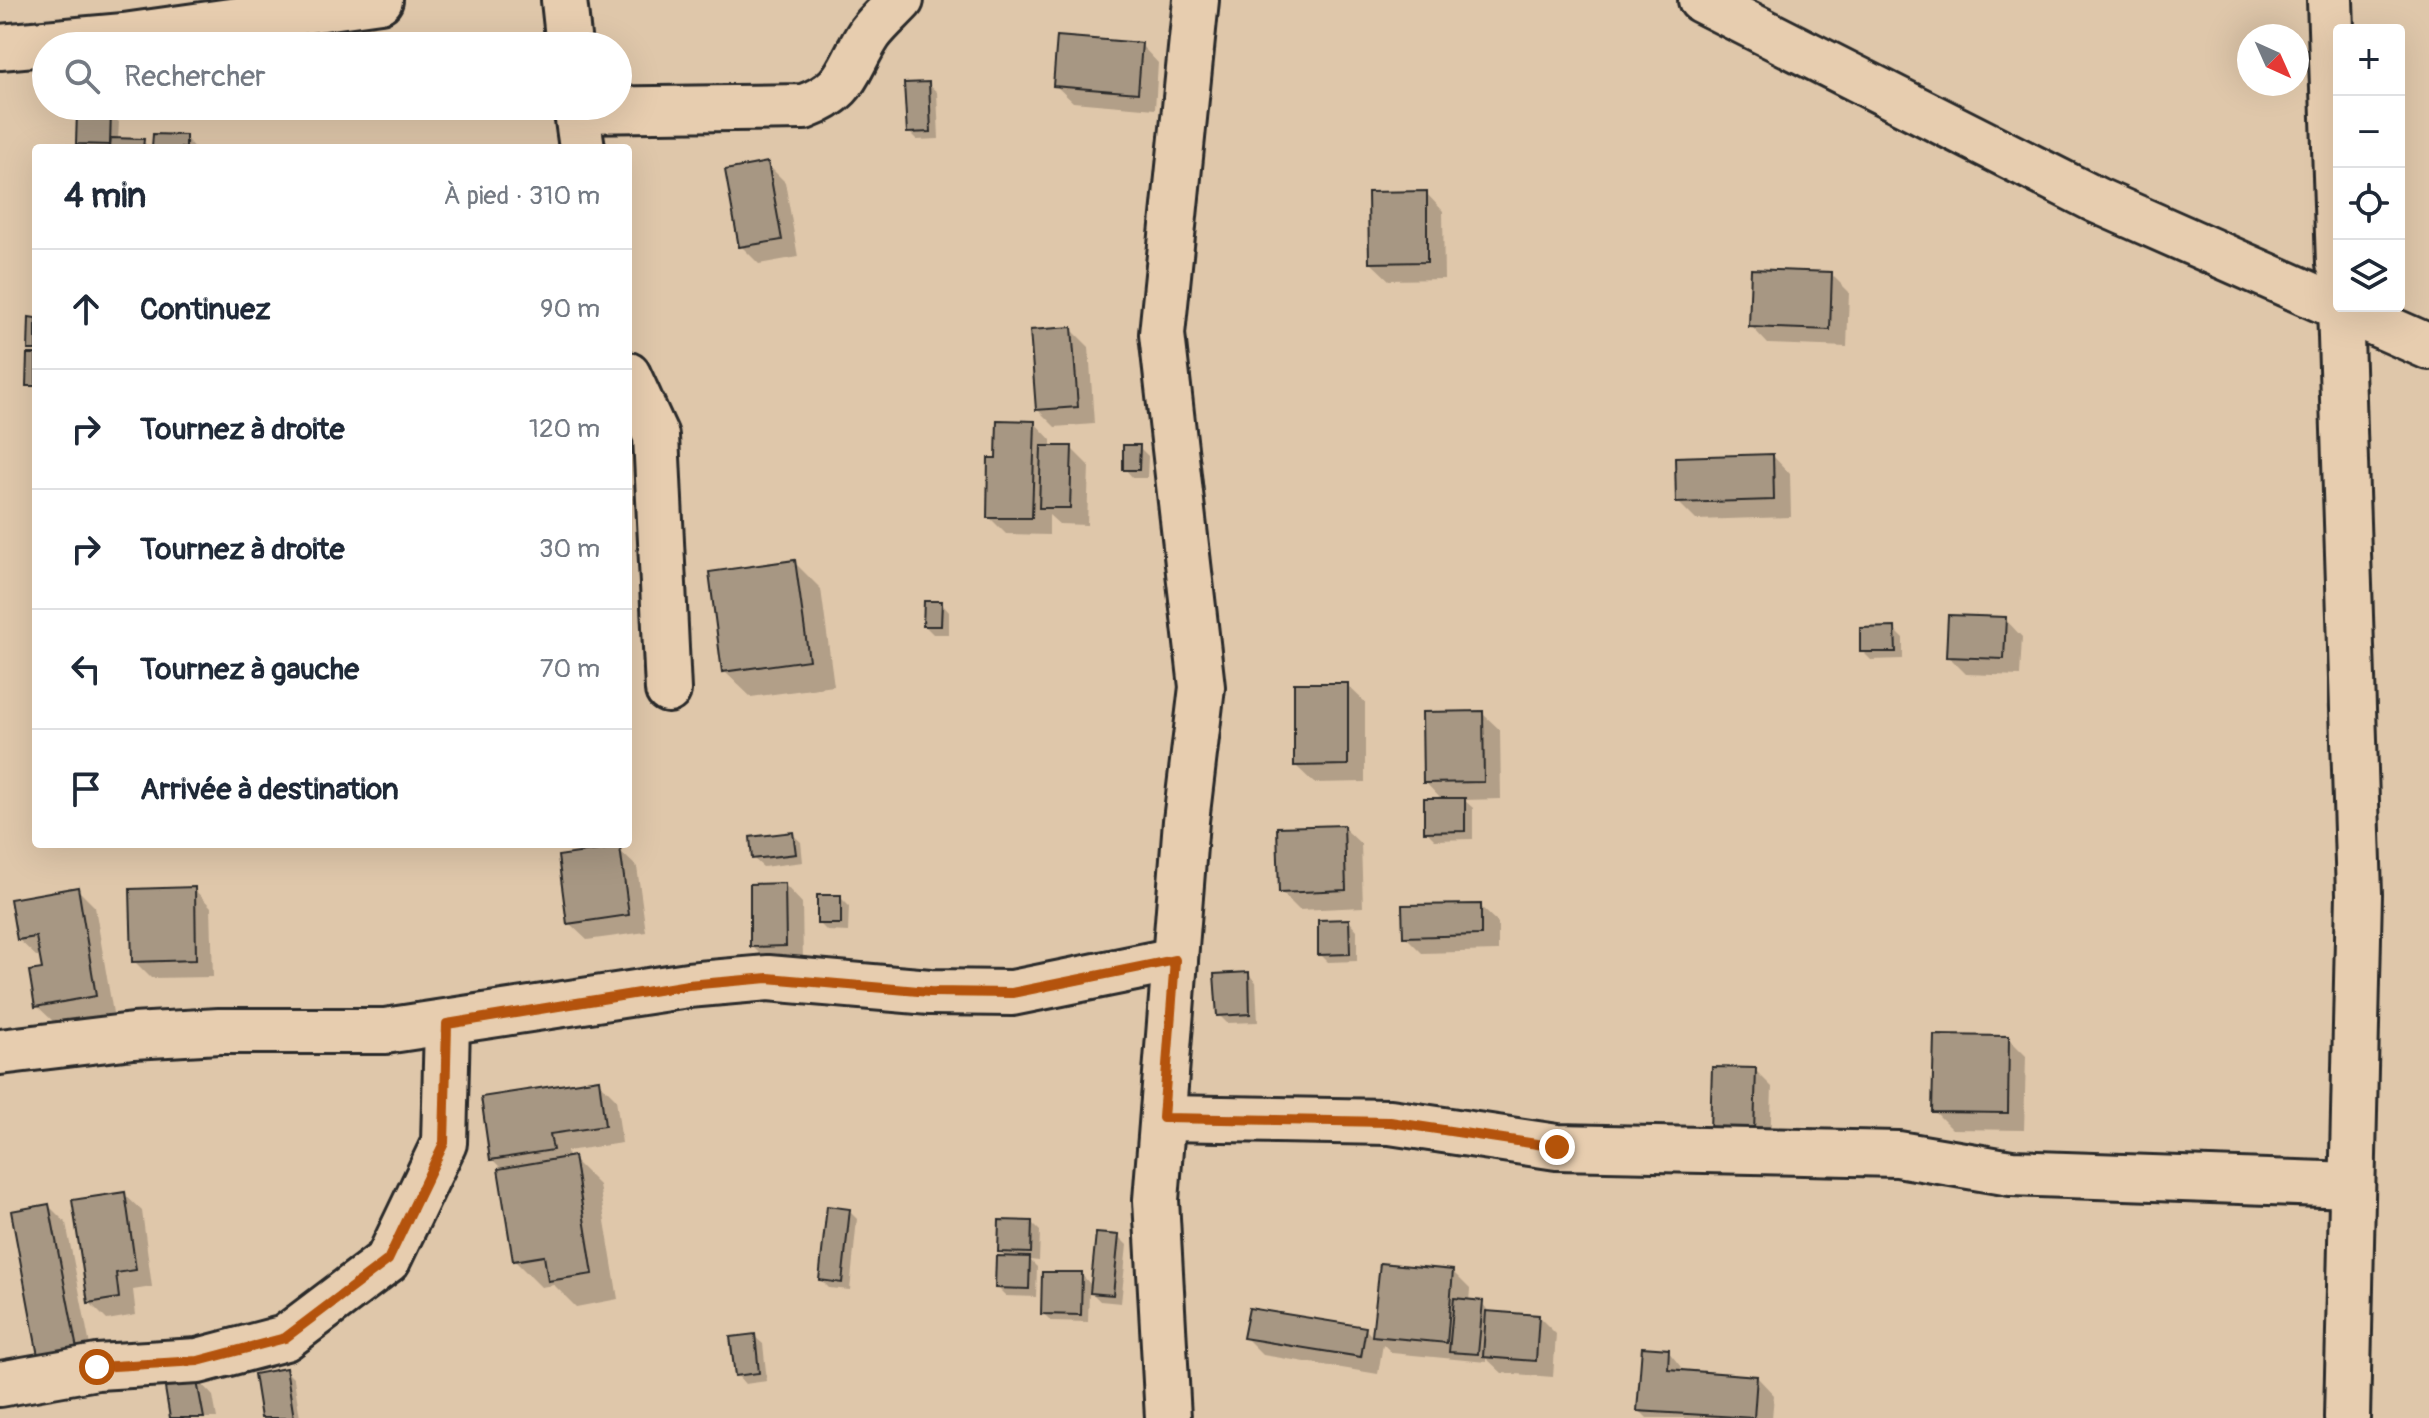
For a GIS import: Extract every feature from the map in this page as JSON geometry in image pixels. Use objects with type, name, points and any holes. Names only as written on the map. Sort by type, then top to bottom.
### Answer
[{"type":"street","points":[[152,32],[380,0]]},
{"type":"street","points":[[564,0],[567,32]]},
{"type":"street","points":[[632,118],[804,107],[828,98],[848,75],[871,32],[901,0]]},
{"type":"street","points":[[1168,1418],[1156,1200],[1175,960],[1202,687],[1162,334],[1196,0]]},
{"type":"street","points":[[1701,0],[2096,200],[2333,304]]},
{"type":"street","points":[[2330,0],[2338,240]]},
{"type":"street","points":[[0,47],[32,44]]},
{"type":"street","points":[[2340,312],[2359,894],[2347,1418]]},
{"type":"street","points":[[2351,312],[2429,347]]},
{"type":"street","points":[[632,384],[656,436],[668,690]]},
{"type":"street","points":[[0,1052],[219,1031],[385,1031],[688,985],[768,978],[930,992],[1012,993],[1175,960]]},
{"type":"street","points":[[0,1384],[97,1367],[198,1361],[285,1338],[388,1260],[444,1143],[447,1024]]},
{"type":"street","points":[[1163,1118],[1390,1122],[1557,1147],[1898,1154],[2011,1173],[2352,1185]]},
{"type":"building","points":[[1057,36],[1142,43],[1138,93],[1053,86]]},
{"type":"building","points":[[929,82],[931,132],[907,133],[904,83]]},
{"type":"building","points":[[77,120],[111,120],[110,144],[76,144]]},
{"type":"building","points":[[153,134],[186,135],[186,144],[152,144]]},
{"type":"building","points":[[111,138],[144,139],[143,144],[110,144]]},
{"type":"building","points":[[768,162],[782,240],[739,247],[725,170]]},
{"type":"building","points":[[1427,191],[1427,262],[1369,263],[1368,192]]},
{"type":"building","points":[[1751,269],[1832,272],[1830,330],[1749,327]]},
{"type":"building","points":[[29,317],[32,317],[32,350],[28,350]]},
{"type":"building","points":[[1072,327],[1078,407],[1036,410],[1030,330]]},
{"type":"building","points":[[27,354],[32,354],[32,386],[26,386]]},
{"type":"building","points":[[997,420],[1035,421],[1032,518],[987,518],[988,458],[996,458]]},
{"type":"building","points":[[1123,445],[1140,445],[1139,470],[1123,470]]},
{"type":"building","points":[[1041,446],[1072,446],[1070,508],[1039,508]]},
{"type":"building","points":[[1773,454],[1774,500],[1676,503],[1675,457]]},
{"type":"building","points":[[795,560],[809,660],[722,672],[709,572]]},
{"type":"building","points":[[924,601],[942,601],[941,626],[923,626]]},
{"type":"building","points":[[1948,615],[2006,617],[2004,659],[1946,657]]},
{"type":"building","points":[[1895,627],[1896,652],[1860,652],[1860,628]]},
{"type":"building","points":[[1294,683],[1348,683],[1348,765],[1294,766]]},
{"type":"building","points":[[1483,711],[1484,782],[1423,783],[1422,712]]},
{"type":"building","points":[[1424,798],[1465,798],[1465,831],[1424,832]]},
{"type":"building","points":[[1344,825],[1346,890],[1279,893],[1277,827]]},
{"type":"building","points":[[793,832],[796,854],[752,859],[750,837]]},
{"type":"building","points":[[620,848],[629,915],[567,924],[558,856]]},
{"type":"building","points":[[785,883],[786,946],[750,947],[750,884]]},
{"type":"building","points":[[78,887],[96,996],[35,1007],[29,971],[42,969],[36,937],[17,940],[10,899]]},
{"type":"building","points":[[195,887],[196,960],[132,962],[130,889]]},
{"type":"building","points":[[817,895],[841,895],[841,924],[817,924]]},
{"type":"building","points":[[1481,904],[1481,935],[1403,937],[1402,905]]},
{"type":"building","points":[[1349,919],[1350,954],[1318,955],[1318,920]]},
{"type":"building","points":[[1249,972],[1250,1014],[1217,1016],[1214,974]]},
{"type":"building","points":[[1934,1035],[2009,1036],[2008,1113],[1932,1112]]},
{"type":"building","points":[[1712,1067],[1756,1068],[1754,1133],[1710,1131]]},
{"type":"building","points":[[599,1079],[605,1126],[550,1134],[553,1150],[490,1160],[481,1097]]},
{"type":"building","points":[[574,1156],[593,1274],[548,1281],[544,1256],[513,1261],[498,1169]]},
{"type":"building","points":[[125,1192],[136,1270],[116,1273],[119,1298],[88,1303],[72,1200]]},
{"type":"building","points":[[49,1204],[77,1349],[38,1356],[11,1211]]},
{"type":"building","points":[[827,1206],[850,1209],[842,1283],[819,1280]]},
{"type":"building","points":[[999,1220],[1032,1221],[1031,1253],[998,1252]]},
{"type":"building","points":[[1096,1233],[1119,1235],[1113,1295],[1090,1293]]},
{"type":"building","points":[[996,1256],[1030,1257],[1029,1289],[995,1288]]},
{"type":"building","points":[[1380,1263],[1453,1270],[1447,1343],[1372,1336]]},
{"type":"building","points":[[1042,1272],[1082,1272],[1081,1315],[1041,1314]]},
{"type":"building","points":[[1454,1298],[1483,1301],[1478,1354],[1449,1352]]},
{"type":"building","points":[[1249,1308],[1366,1327],[1361,1357],[1243,1338]]},
{"type":"building","points":[[1486,1311],[1539,1315],[1536,1361],[1483,1357]]},
{"type":"building","points":[[755,1334],[759,1373],[735,1376],[730,1337]]},
{"type":"building","points":[[1642,1347],[1669,1349],[1668,1369],[1757,1376],[1754,1418],[1637,1411]]},
{"type":"building","points":[[286,1368],[294,1418],[261,1418],[254,1374]]},
{"type":"building","points":[[196,1376],[204,1418],[170,1418],[164,1382]]},
{"type":"route","points":[[97,1367],[198,1361],[285,1338],[388,1260],[444,1143],[447,1024],[688,985],[768,978],[930,992],[1012,993],[1175,960],[1163,1118],[1390,1122],[1557,1147]]}]
